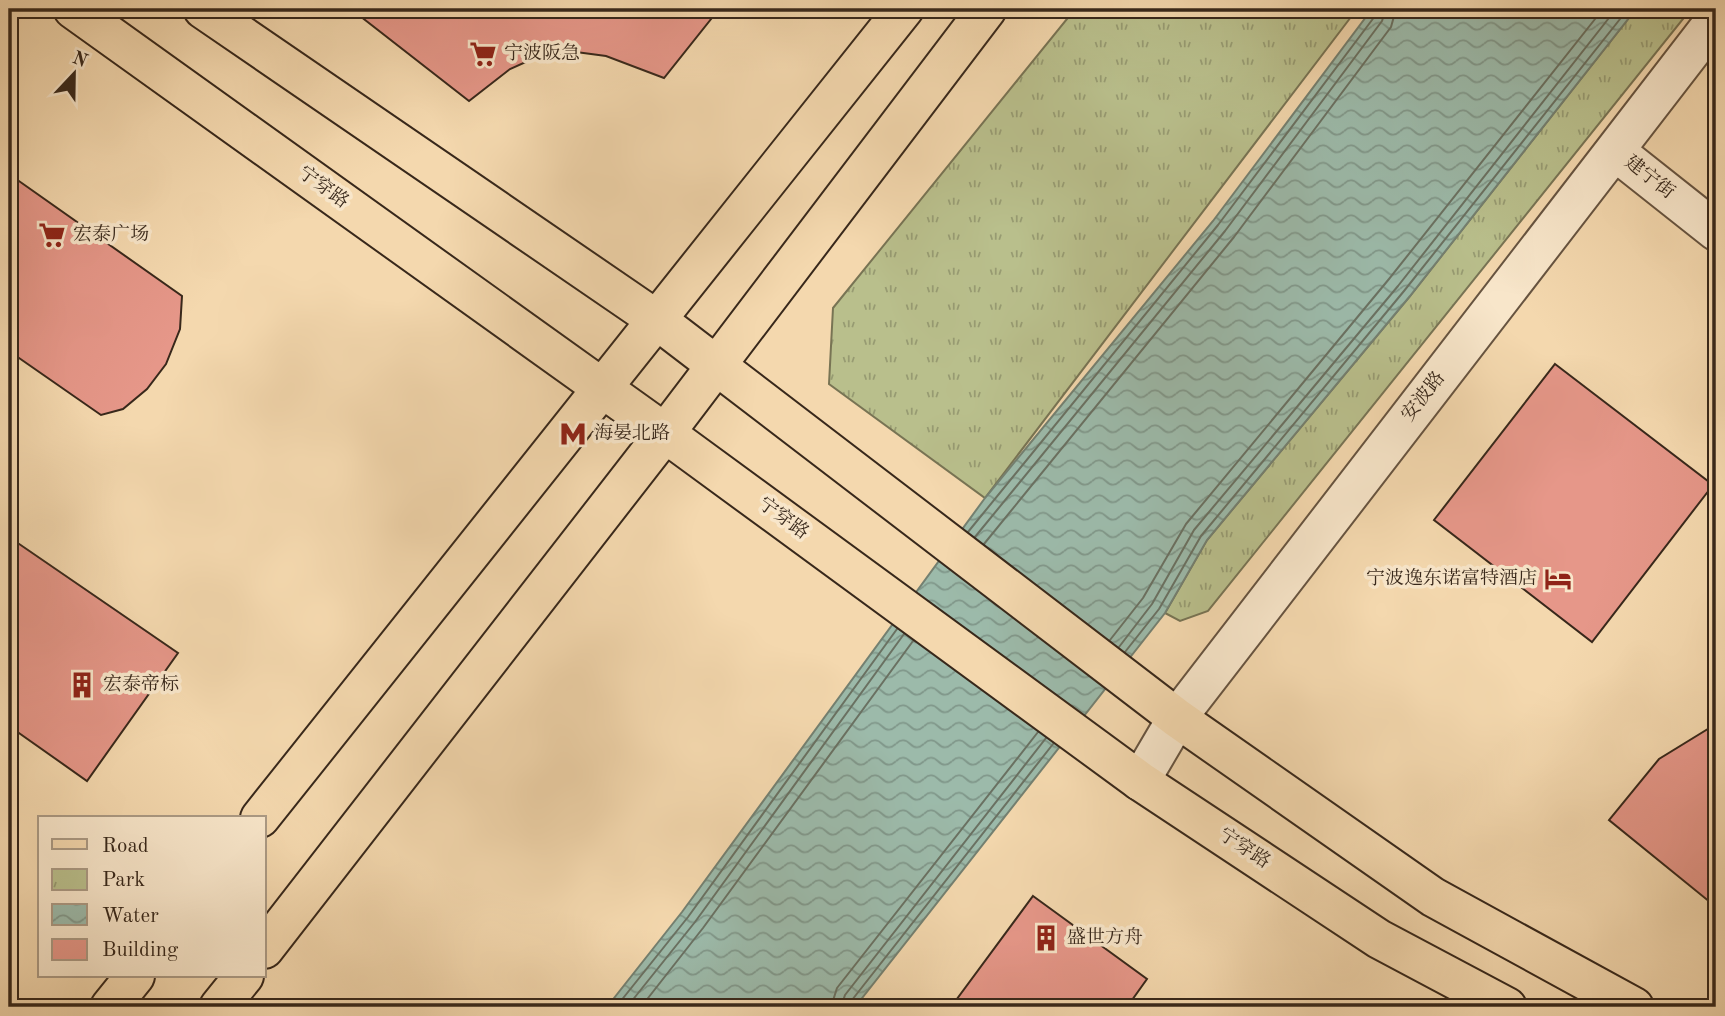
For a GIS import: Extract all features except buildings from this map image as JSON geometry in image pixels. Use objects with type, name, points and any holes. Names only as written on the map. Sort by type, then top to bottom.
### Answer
[{"type":"main road","name":"宁穿路","points":[[73,9],[665,433],[1140,781],[1380,939],[1507,1007]]},
{"type":"main road","points":[[202,9],[657,320],[1177,718],[1433,897],[1633,1007]]},
{"type":"main road","points":[[262,816],[904,9]]},
{"type":"main road","points":[[266,946],[665,433],[987,9]]},
{"type":"main road","points":[[110,1007],[133,978]]},
{"type":"main road","points":[[219,1007],[242,978]]},
{"type":"street","name":"安波路","points":[[1140,781],[1177,718],[1716,19]]},
{"type":"street","name":"建宁街","points":[[1615,150],[1716,231]]},
{"type":"green space","points":[[1075,9],[1357,9],[985,498],[829,384],[833,308]]},
{"type":"green space","points":[[1636,9],[1691,9],[1208,611],[1180,621],[1165,613],[1207,540],[1410,296]]},
{"type":"water","points":[[1372,9],[1636,9],[1410,296],[1207,540],[1165,613],[855,1007],[607,1007],[682,912],[985,498],[1213,221]]},
{"type":"place","name":"宁波阪急","points":[[483,54]]},
{"type":"place","name":"宏泰广场","points":[[52,235]]},
{"type":"place","name":"海晏北路","points":[[573,434]]},
{"type":"place","name":"宁波逸东诺富特酒店","points":[[1558,579]]},
{"type":"place","name":"宏泰帝标","points":[[82,685]]},
{"type":"place","name":"盛世方舟","points":[[1046,938]]}]
